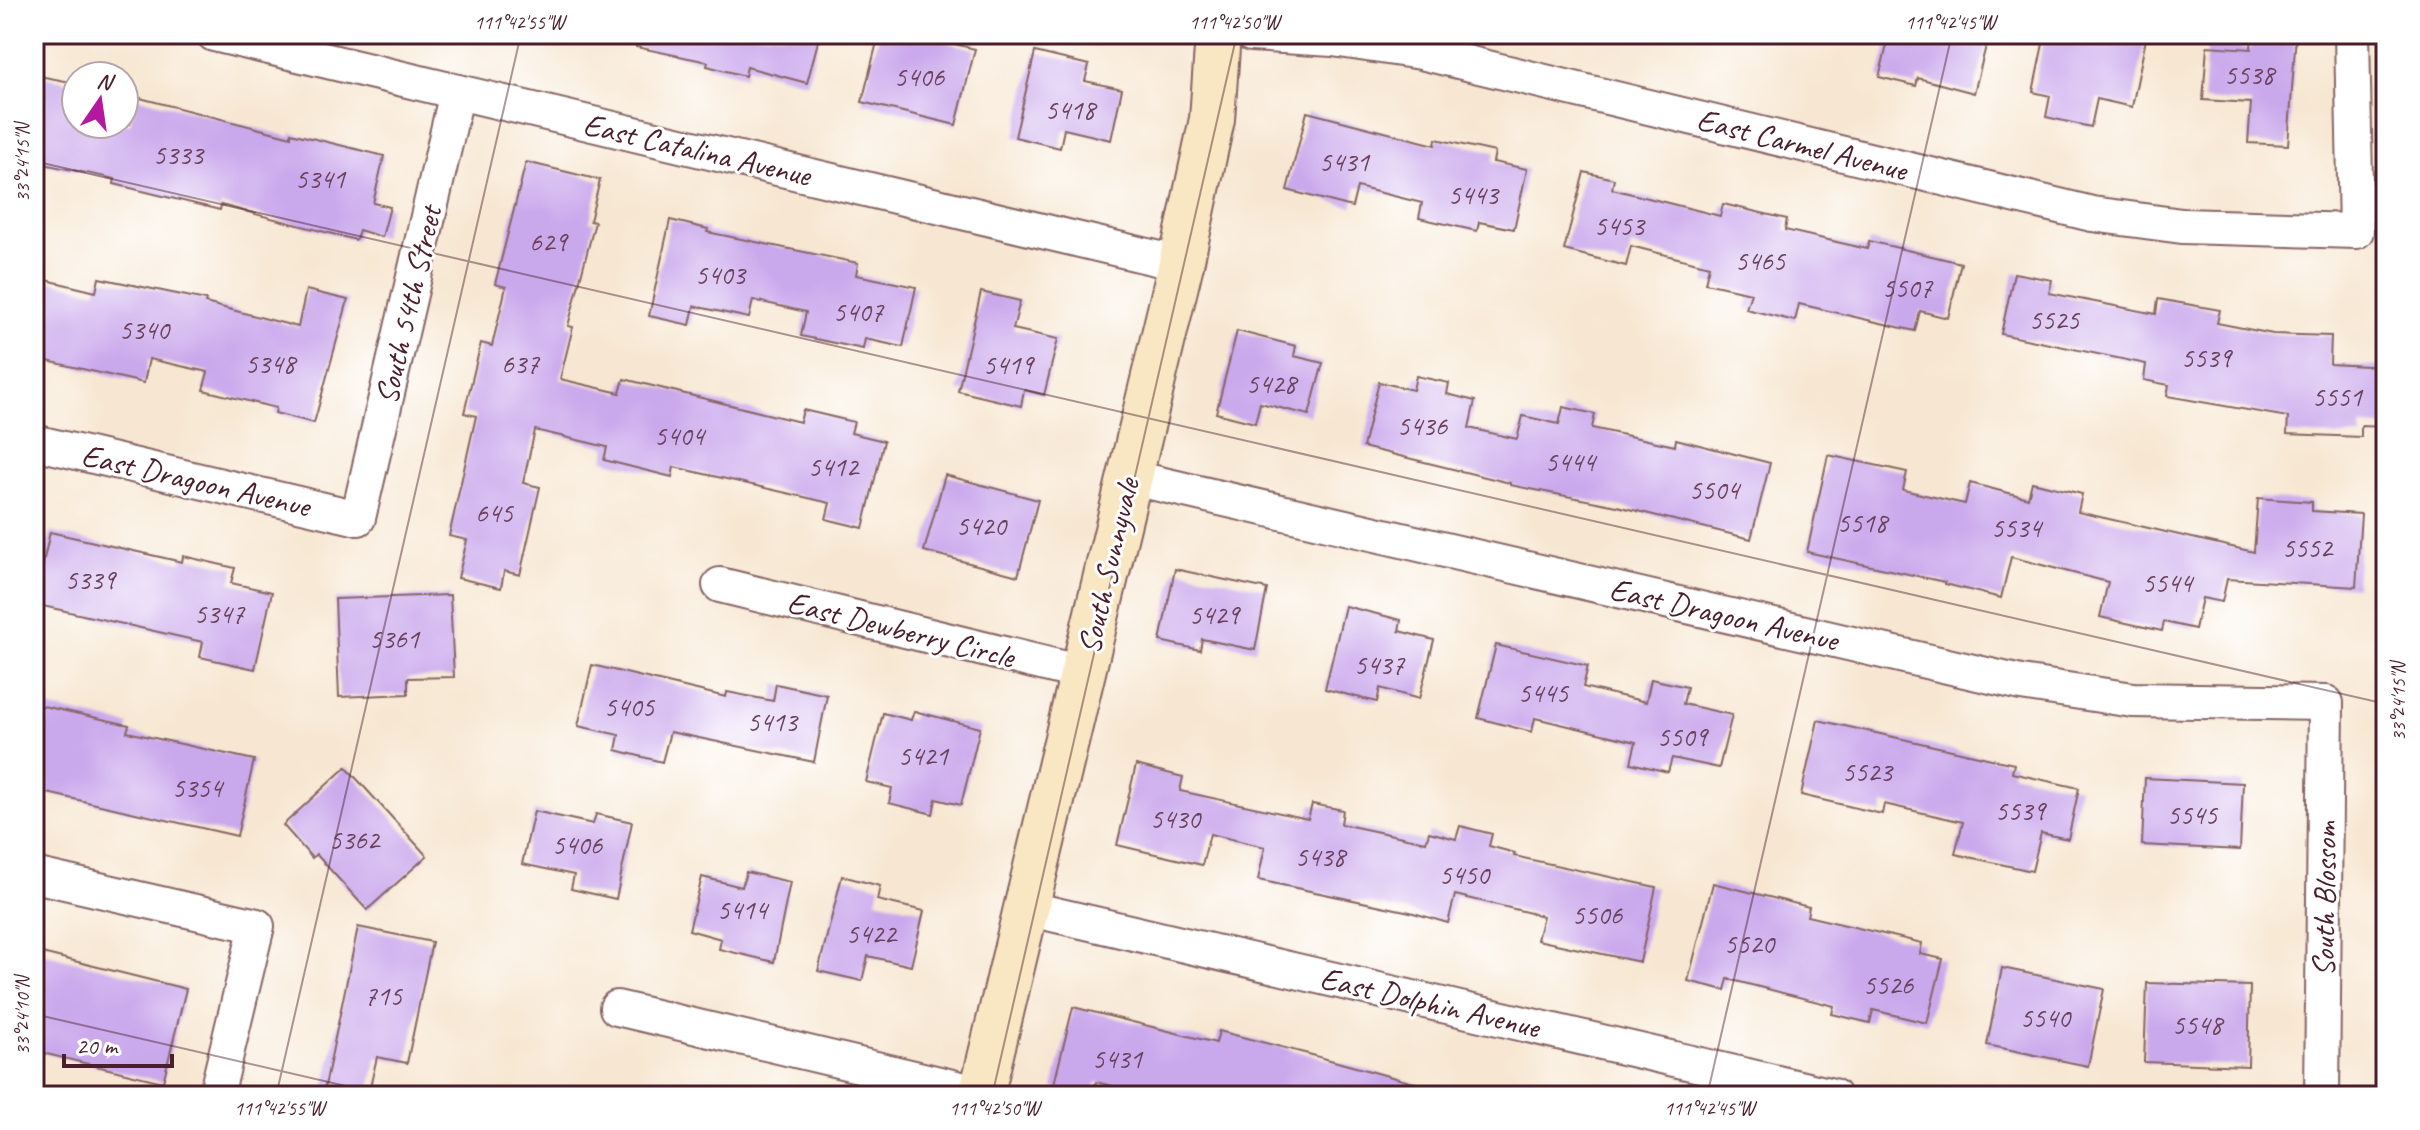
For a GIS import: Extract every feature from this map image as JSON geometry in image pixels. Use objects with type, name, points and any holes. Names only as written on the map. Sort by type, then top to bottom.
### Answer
[{"type":"street","name":"East Catalina Avenue","points":[[214,34],[1181,264]]},
{"type":"street","name":"South Sunnyvale","points":[[981,1095],[1181,264],[1212,119],[1218,34]]},
{"type":"street","name":"East Carmel Avenue","points":[[1251,34],[1333,39],[1421,52],[2092,214],[2182,226],[2356,231],[2352,34]]},
{"type":"street","name":"South 54th Street","points":[[358,518],[457,92]]},
{"type":"street","name":"East Dragoon Avenue","points":[[34,442],[358,518]]},
{"type":"street","name":"East Dragoon Avenue","points":[[1129,477],[2021,683],[2133,700],[2326,703]]},
{"type":"street","name":"East Dewberry Circle","points":[[720,585],[1082,673]]},
{"type":"street","name":"South Blossom","points":[[2322,1096],[2326,703]]},
{"type":"street","points":[[34,875],[257,926],[216,1096]]},
{"type":"street","name":"East Dolphin Avenue","points":[[1026,908],[1833,1096]]},
{"type":"street","points":[[617,1008],[981,1095]]},
{"type":"building","points":[[637,34],[820,34],[807,83],[747,67],[745,76],[707,66],[708,62],[636,47]]},
{"type":"building","points":[[879,34],[913,34],[975,49],[956,125],[862,102]]},
{"type":"building","points":[[1890,34],[1989,34],[1974,93],[1918,78],[1916,86],[1879,77]]},
{"type":"building","points":[[2045,34],[2147,34],[2132,107],[2097,99],[2091,127],[2046,117],[2050,96],[2033,92]]},
{"type":"building","points":[[2252,34],[2296,34],[2288,145],[2248,143],[2251,103],[2203,100],[2207,46],[2251,49]]},
{"type":"building","points":[[1035,52],[1089,65],[1085,81],[1122,89],[1111,140],[1064,129],[1060,148],[1015,137]]},
{"type":"building","points":[[34,75],[60,80],[60,140],[140,140],[140,98],[291,137],[291,133],[384,156],[373,203],[390,207],[382,237],[359,230],[356,240],[221,205],[220,210],[114,184],[115,179],[34,162]]},
{"type":"building","points":[[1307,112],[1435,145],[1436,139],[1495,152],[1493,162],[1527,169],[1514,229],[1479,222],[1477,231],[1419,218],[1422,203],[1357,187],[1352,207],[1287,190]]},
{"type":"building","points":[[526,162],[600,180],[590,221],[595,222],[568,326],[573,327],[560,379],[620,393],[624,379],[800,422],[803,410],[854,422],[851,433],[884,441],[863,528],[826,519],[830,503],[674,467],[672,477],[604,460],[607,447],[535,430],[523,483],[540,487],[520,575],[504,571],[501,588],[458,578],[467,540],[449,536],[476,416],[464,413],[481,343],[492,346],[506,287],[495,284]]},
{"type":"building","points":[[1584,172],[1614,179],[1612,189],[1720,216],[1723,204],[1787,219],[1785,230],[1867,249],[1869,241],[1961,263],[1948,318],[1920,311],[1915,331],[1799,304],[1795,321],[1746,309],[1751,293],[1705,283],[1709,266],[1631,246],[1626,266],[1564,250]]},
{"type":"building","points":[[670,220],[708,229],[707,232],[858,263],[856,275],[916,287],[903,347],[865,339],[863,349],[801,336],[806,312],[753,300],[749,318],[694,306],[690,325],[649,316]]},
{"type":"building","points":[[2014,273],[2052,280],[2049,293],[2156,314],[2158,299],[2220,310],[2217,323],[2273,334],[2331,336],[2330,364],[2386,367],[2386,427],[2361,426],[2361,437],[2287,434],[2288,417],[2167,396],[2169,385],[2144,380],[2146,364],[2001,334]]},
{"type":"building","points":[[34,277],[96,292],[99,278],[206,300],[205,303],[298,327],[306,290],[348,300],[314,423],[275,413],[276,408],[203,390],[208,372],[149,359],[144,383],[34,358]]},
{"type":"building","points":[[981,292],[1020,301],[1013,329],[1058,339],[1044,395],[1024,390],[1021,406],[958,391]]},
{"type":"building","points":[[1237,331],[1296,346],[1294,356],[1323,363],[1309,415],[1260,403],[1255,423],[1216,413]]},
{"type":"building","points":[[1416,376],[1449,383],[1447,394],[1475,401],[1469,428],[1517,439],[1523,416],[1559,424],[1563,407],[1595,414],[1592,428],[1675,446],[1676,439],[1770,463],[1751,539],[1617,506],[1510,485],[1363,447],[1379,382],[1413,390]]},
{"type":"building","points":[[1828,455],[1907,472],[1903,490],[1965,504],[1970,483],[2028,498],[2032,482],[2082,494],[2078,512],[2254,552],[2258,498],[2312,502],[2312,511],[2361,514],[2356,587],[2227,579],[2222,602],[2202,598],[2195,629],[2164,622],[2162,631],[2100,617],[2108,582],[2011,557],[2001,598],[1945,582],[1807,552]]},
{"type":"building","points":[[945,475],[1038,500],[1018,576],[924,551]]},
{"type":"building","points":[[50,532],[182,562],[183,556],[235,568],[231,583],[272,592],[255,669],[200,657],[203,642],[34,604]]},
{"type":"building","points":[[1175,569],[1267,589],[1255,650],[1202,639],[1200,650],[1160,641]]},
{"type":"building","points":[[450,595],[454,677],[408,678],[408,694],[339,697],[335,599]]},
{"type":"building","points":[[1345,606],[1401,620],[1399,631],[1434,640],[1419,699],[1380,688],[1377,702],[1325,689]]},
{"type":"building","points":[[1496,645],[1588,666],[1583,687],[1646,702],[1651,679],[1687,687],[1683,704],[1732,715],[1719,768],[1672,758],[1668,772],[1631,763],[1636,742],[1535,718],[1532,732],[1478,718]]},
{"type":"building","points":[[592,665],[726,697],[727,692],[773,701],[776,684],[827,695],[814,762],[670,732],[662,762],[616,750],[619,735],[578,726]]},
{"type":"building","points":[[34,704],[129,725],[127,732],[254,760],[237,836],[34,790]]},
{"type":"building","points":[[914,711],[980,728],[961,805],[936,799],[933,814],[889,803],[892,788],[866,782],[883,713],[911,720]]},
{"type":"building","points":[[1818,720],[2014,764],[2012,773],[2079,788],[2068,839],[2041,833],[2032,871],[1955,854],[1963,822],[1884,804],[1882,814],[1801,795]]},
{"type":"building","points":[[1136,765],[1183,777],[1180,791],[1308,819],[1312,804],[1343,810],[1341,824],[1426,842],[1429,832],[1456,839],[1460,826],[1492,834],[1489,846],[1515,853],[1514,856],[1656,887],[1640,962],[1537,940],[1543,916],[1455,895],[1448,923],[1258,880],[1265,847],[1210,834],[1202,865],[1117,845]]},
{"type":"building","points":[[346,767],[427,856],[367,910],[316,854],[312,858],[283,825]]},
{"type":"building","points":[[2145,778],[2243,783],[2240,850],[2142,845]]},
{"type":"building","points":[[534,811],[593,824],[596,814],[632,822],[616,899],[571,889],[574,875],[522,864]]},
{"type":"building","points":[[746,872],[790,882],[774,962],[719,949],[721,939],[689,930],[702,877],[742,887]]},
{"type":"building","points":[[842,876],[880,886],[877,900],[924,911],[911,966],[868,956],[862,981],[818,971]]},
{"type":"building","points":[[1713,883],[1809,907],[1807,916],[1922,943],[1920,954],[1943,959],[1927,1023],[1873,1010],[1870,1023],[1832,1014],[1834,1006],[1728,979],[1725,990],[1688,981]]},
{"type":"building","points":[[358,927],[432,942],[407,1063],[377,1057],[368,1096],[323,1096]]},
{"type":"building","points":[[34,951],[186,989],[163,1082],[34,1051]]},
{"type":"building","points":[[2002,968],[2104,989],[2088,1066],[1987,1045]]},
{"type":"building","points":[[2147,983],[2250,986],[2248,1066],[2144,1062]]},
{"type":"building","points":[[1073,1007],[1216,1043],[1219,1031],[1428,1087],[1427,1096],[1151,1096],[1096,1082],[1092,1096],[1083,1096],[1053,1088]]}]
